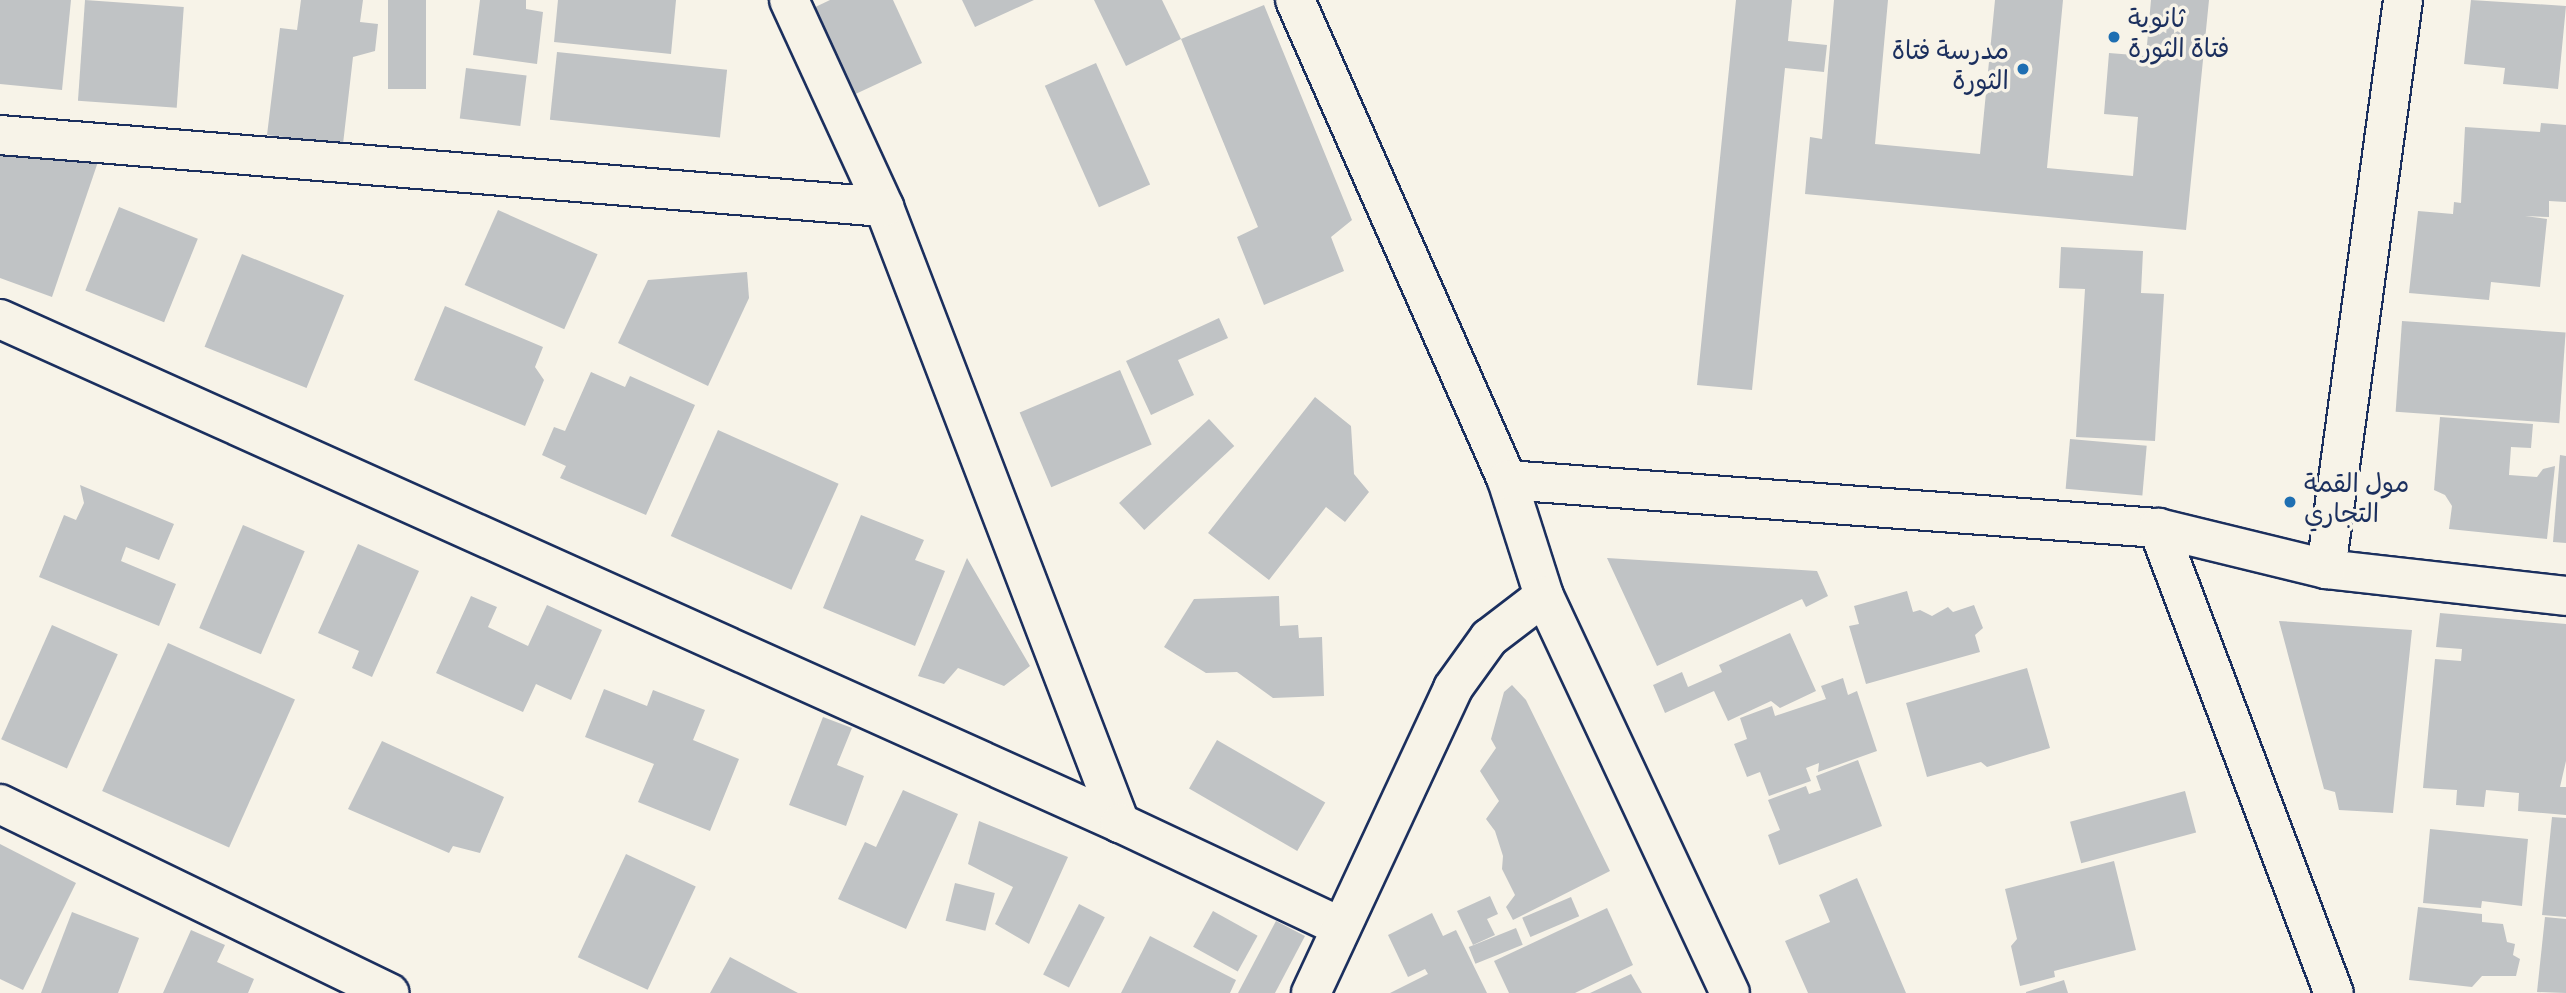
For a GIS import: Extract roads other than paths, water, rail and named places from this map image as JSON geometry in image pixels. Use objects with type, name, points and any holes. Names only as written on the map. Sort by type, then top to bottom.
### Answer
[{"type":"street","points":[[789,0],[884,207],[1120,823]]},
{"type":"street","points":[[1295,0],[1507,480],[1544,596],[1730,993]]},
{"type":"street","points":[[2326,569],[2403,0]]},
{"type":"street","points":[[0,135],[884,207]]},
{"type":"street","points":[[0,319],[1120,823],[1341,927]]},
{"type":"street","points":[[1507,480],[2158,528],[2326,569],[2566,596]]},
{"type":"street","points":[[2158,528],[2334,993]]},
{"type":"street","points":[[1311,993],[1453,688],[1489,638],[1544,596]]},
{"type":"street","points":[[0,804],[390,993]]},
{"type":"place","name":"ثانوية فتاة الثورة","points":[[2114,37]]},
{"type":"place","name":"مدرسة فتاة الثورة","points":[[2023,69]]},
{"type":"place","name":"مول القمة التجاري","points":[[2290,502]]}]
